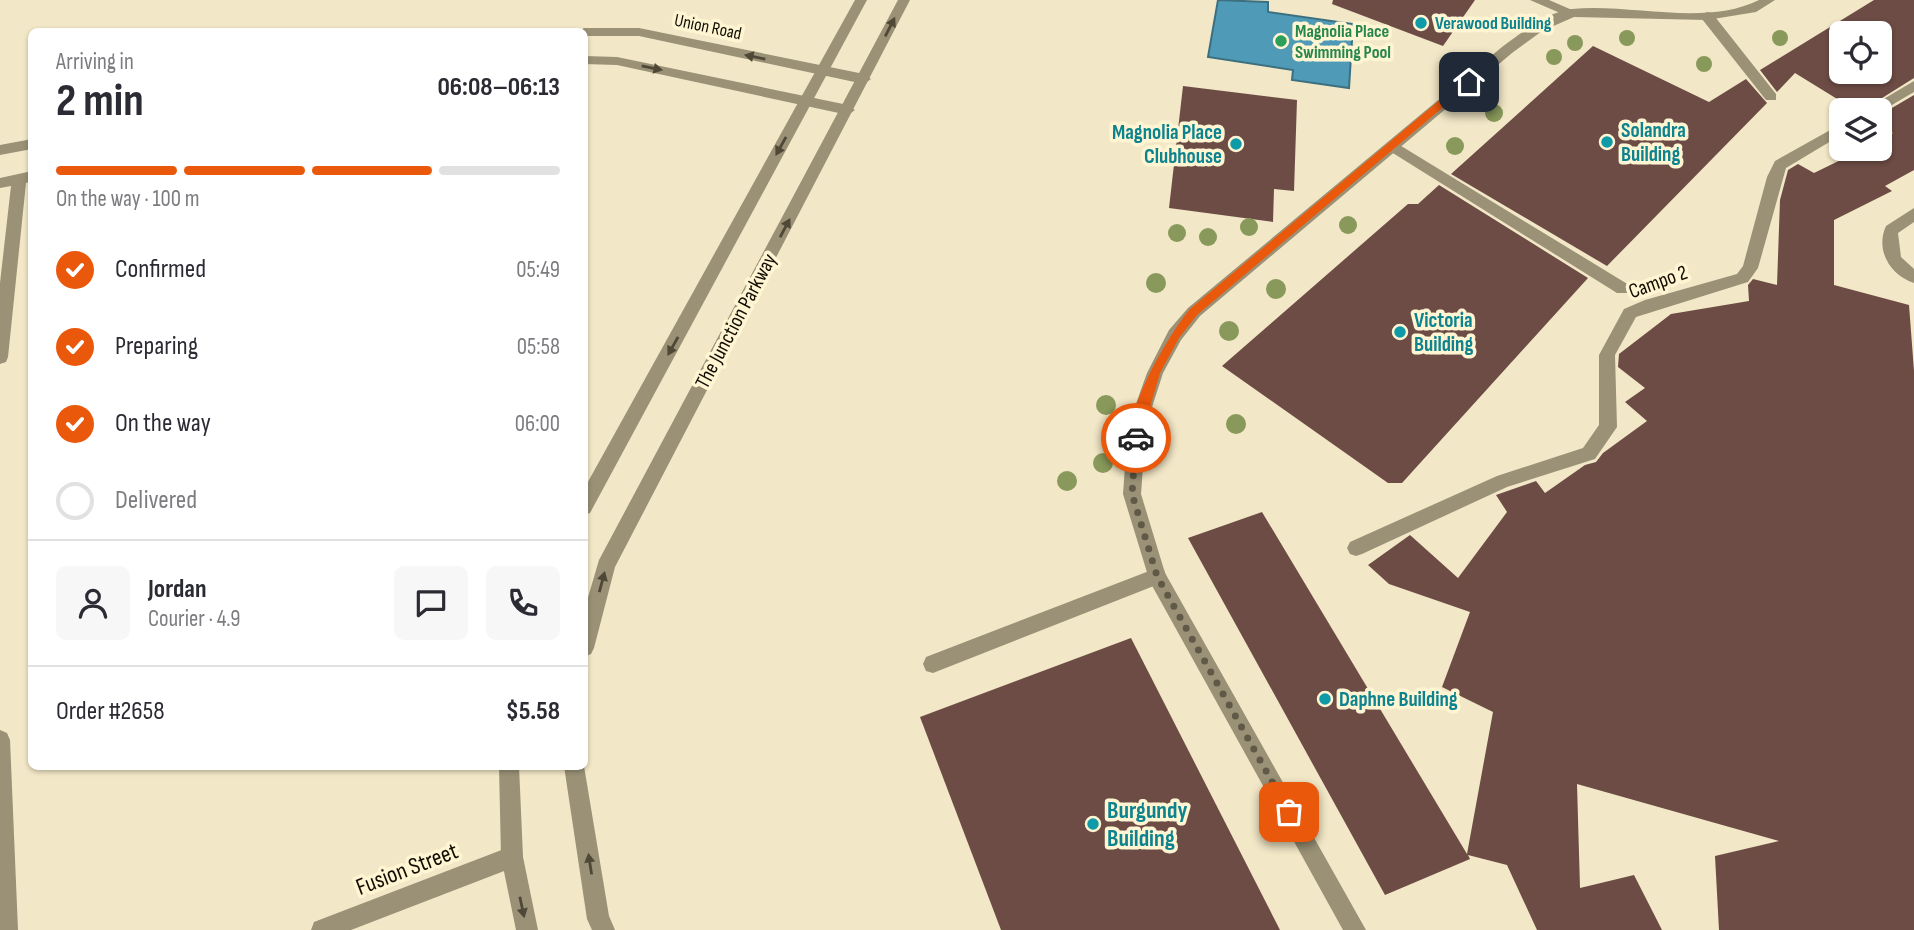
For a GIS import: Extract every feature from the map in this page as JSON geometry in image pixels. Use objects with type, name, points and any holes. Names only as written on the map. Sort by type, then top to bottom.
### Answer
[{"type":"street","name":"The Junction Parkway","points":[[588,500],[861,0]]},
{"type":"street","name":"The Junction Parkway","points":[[588,633],[606,566],[904,0]]},
{"type":"street","points":[[1536,0],[1572,13],[1707,16],[1751,9],[1769,0]]},
{"type":"street","points":[[1355,930],[1157,576],[1132,494],[1137,426],[1155,373],[1175,335],[1194,312],[1507,50],[1537,28],[1572,13]]},
{"type":"street","points":[[1707,16],[1771,97]]},
{"type":"street","name":"Union Road","points":[[588,32],[639,32],[864,79]]},
{"type":"street","points":[[588,60],[617,61],[848,110]]},
{"type":"street","points":[[1892,99],[1914,86]]},
{"type":"street","name":"Campo 2","points":[[1356,548],[1503,481],[1589,454],[1608,427],[1607,355],[1630,313],[1742,278],[1750,268],[1780,165],[1829,136]]},
{"type":"street","points":[[0,150],[28,145]]},
{"type":"street","points":[[1392,145],[1623,289]]},
{"type":"street","points":[[0,183],[25,177],[0,357]]},
{"type":"street","points":[[1914,214],[1891,230],[1889,253],[1901,270],[1914,277]]},
{"type":"street","points":[[933,664],[1157,576]]},
{"type":"street","points":[[0,740],[7,930]]},
{"type":"street","points":[[509,770],[512,857],[527,930]]},
{"type":"street","points":[[575,770],[598,919],[604,930]]},
{"type":"street","name":"Fusion Street","points":[[322,930],[512,857]]},
{"type":"water","name":"Magnolia Place Swimming Pool","points":[[1218,0],[1268,2],[1268,12],[1353,24],[1349,88],[1292,80],[1293,70],[1208,57]]},
{"type":"building","name":"Verawood Building","points":[[1333,0],[1475,0],[1443,46],[1332,4]]},
{"type":"building","points":[[1874,0],[1914,0],[1914,78],[1882,98],[1836,98],[1795,73],[1777,92],[1760,70],[1829,28],[1829,84],[1892,84],[1892,21],[1840,21]]},
{"type":"building","name":"Solandra Building","points":[[1593,46],[1709,102],[1746,79],[1767,103],[1607,266],[1451,174]]},
{"type":"building","name":"Magnolia Place Clubhouse","points":[[1183,86],[1297,100],[1294,191],[1274,189],[1273,222],[1169,208]]},
{"type":"building","points":[[1914,95],[1914,170],[1885,186],[1892,191],[1834,220],[1834,285],[1909,305],[1914,371],[1914,930],[1719,930],[1715,856],[1779,841],[1577,784],[1580,888],[1634,875],[1662,930],[1537,930],[1507,865],[1468,855],[1470,859],[1385,895],[1188,538],[1262,512],[1467,854],[1493,712],[1442,687],[1470,612],[1389,584],[1368,565],[1410,535],[1458,578],[1507,512],[1496,495],[1536,481],[1545,493],[1585,465],[1596,462],[1603,453],[1647,421],[1625,402],[1645,388],[1618,367],[1619,354],[1671,314],[1749,301],[1748,285],[1753,279],[1777,285],[1780,200],[1788,170],[1798,164],[1814,173],[1838,161],[1892,161],[1892,108]]},
{"type":"building","name":"Victoria Building","points":[[1439,185],[1588,278],[1402,483],[1388,483],[1222,366],[1408,204],[1418,204]]},
{"type":"building","name":"Burgundy Building","points":[[1131,638],[1280,930],[1001,930],[920,717]]},
{"type":"way so far","points":[[1136,438],[1132,494],[1157,576],[1289,812]]},
{"type":"place","name":"Verawood Building","points":[[1421,23]]},
{"type":"place","name":"Magnolia Place Swimming Pool","points":[[1281,41]]},
{"type":"place","name":"Solandra Building","points":[[1607,142]]},
{"type":"place","name":"Magnolia Place Clubhouse","points":[[1236,144]]},
{"type":"place","name":"Victoria Building","points":[[1400,332]]},
{"type":"place","name":"Daphne Building","points":[[1325,699]]},
{"type":"place","name":"Burgundy Building","points":[[1093,824]]},
{"type":"route","points":[[1136,438],[1137,426],[1155,373],[1175,335],[1194,312],[1469,82]]}]
